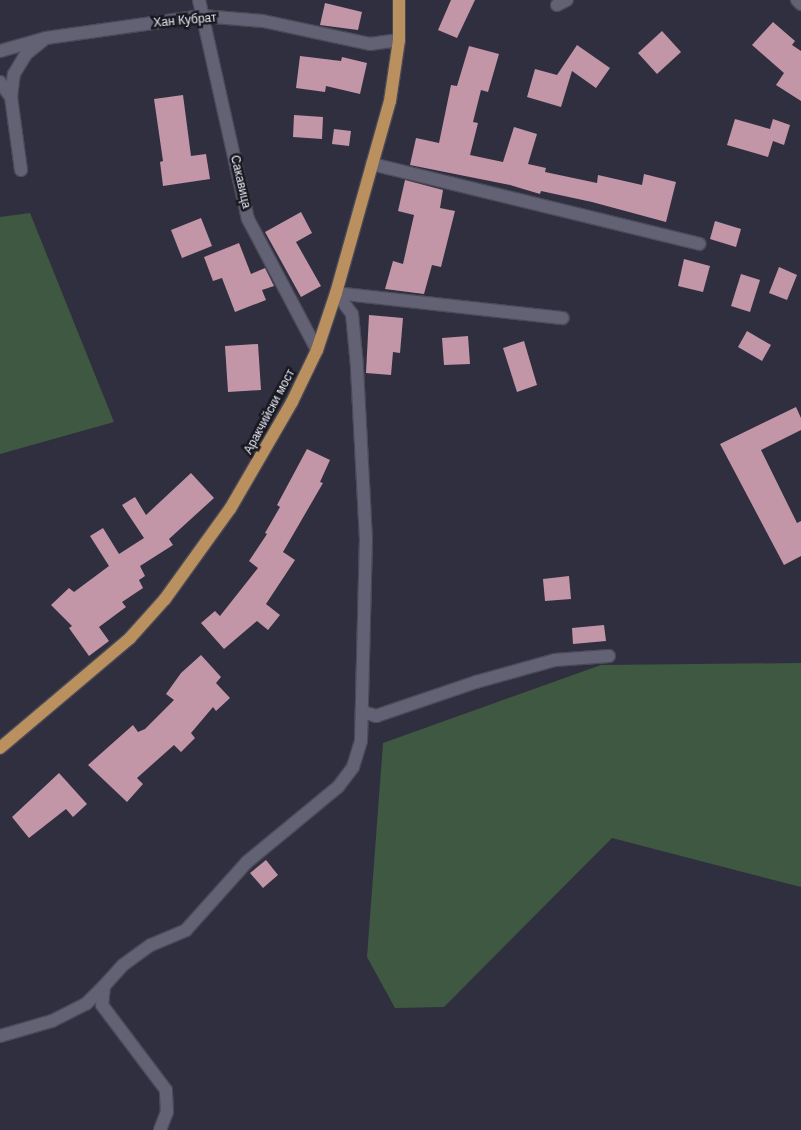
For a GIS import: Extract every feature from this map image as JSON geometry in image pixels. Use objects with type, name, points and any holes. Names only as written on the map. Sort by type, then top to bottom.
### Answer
[{"type":"main road","name":"Аракчийски мост","points":[[0,748],[130,638],[197,558],[260,459],[317,350],[336,293],[390,100],[399,40],[399,0]]},
{"type":"street","name":"Сакавица","points":[[199,0],[248,219],[317,350]]},
{"type":"street","points":[[797,0],[801,4]]},
{"type":"street","name":"Хан Кубрат","points":[[0,50],[46,38],[202,16],[263,22],[370,44],[399,40]]},
{"type":"street","points":[[21,170],[11,97],[14,74],[22,60],[46,38]]},
{"type":"street","points":[[0,82],[11,97]]},
{"type":"street","points":[[372,164],[699,244]]},
{"type":"street","points":[[336,293],[563,318]]},
{"type":"street","points":[[0,1036],[52,1021],[86,1004],[123,965],[144,950],[186,930],[247,862],[338,787],[353,767],[361,741],[363,712],[361,687],[366,540],[357,366],[352,314],[336,293]]},
{"type":"street","points":[[363,712],[376,716],[476,682],[555,660],[609,656]]},
{"type":"street","points":[[104,986],[102,1005],[166,1090],[167,1112],[160,1130]]},
{"type":"green space","points":[[30,213],[114,422],[0,454],[0,217]]},
{"type":"green space","points":[[801,663],[801,887],[612,838],[444,1007],[395,1008],[367,957],[383,743],[601,665]]},
{"type":"building","points":[[451,0],[475,0],[457,38],[438,30]]},
{"type":"building","points":[[325,3],[362,12],[358,30],[320,25]]},
{"type":"building","points":[[773,22],[795,41],[792,45],[801,51],[801,101],[776,85],[784,73],[752,45]]},
{"type":"building","points":[[662,31],[681,52],[657,74],[638,53]]},
{"type":"building","points":[[577,45],[610,68],[596,88],[572,71],[561,107],[527,97],[535,69],[557,75]]},
{"type":"building","points":[[469,46],[499,54],[488,92],[481,90],[473,122],[478,123],[470,155],[503,162],[514,127],[537,134],[528,164],[546,168],[545,172],[597,183],[598,175],[642,185],[644,174],[676,182],[666,222],[592,202],[541,191],[540,194],[510,185],[410,165],[416,138],[439,143],[451,85],[457,86]]},
{"type":"building","points":[[300,56],[341,61],[342,57],[367,63],[360,94],[326,86],[325,92],[296,88]]},
{"type":"building","points":[[183,95],[191,156],[206,154],[210,179],[163,186],[160,162],[163,161],[154,99]]},
{"type":"building","points":[[294,115],[323,117],[322,139],[293,137]]},
{"type":"building","points":[[735,119],[770,129],[773,119],[790,125],[784,145],[773,141],[768,157],[727,145]]},
{"type":"building","points":[[334,129],[351,131],[349,146],[332,144]]},
{"type":"building","points":[[405,180],[443,190],[440,208],[455,211],[441,267],[432,265],[424,294],[385,289],[393,261],[403,264],[414,215],[398,211]]},
{"type":"building","points":[[301,212],[312,233],[296,242],[321,286],[301,297],[265,232]]},
{"type":"building","points":[[201,218],[212,246],[182,258],[171,230]]},
{"type":"building","points":[[715,221],[741,229],[736,247],[710,239]]},
{"type":"building","points":[[239,243],[251,274],[265,268],[274,286],[262,290],[266,300],[235,312],[222,278],[213,281],[204,257]]},
{"type":"building","points":[[684,259],[710,266],[703,292],[678,286]]},
{"type":"building","points":[[779,267],[797,275],[787,300],[769,293]]},
{"type":"building","points":[[741,274],[760,280],[750,312],[731,306]]},
{"type":"building","points":[[369,315],[403,318],[400,353],[393,352],[391,375],[366,373]]},
{"type":"building","points":[[747,331],[771,345],[762,361],[738,347]]},
{"type":"building","points":[[468,336],[470,364],[444,365],[442,338]]},
{"type":"building","points":[[524,341],[537,385],[517,392],[503,348]]},
{"type":"building","points":[[258,344],[261,390],[228,392],[225,346]]},
{"type":"building","points":[[796,407],[801,418],[801,430],[761,450],[797,523],[801,521],[801,556],[784,565],[720,444]]},
{"type":"building","points":[[307,449],[330,460],[320,482],[323,483],[283,552],[295,560],[266,604],[280,615],[268,630],[257,621],[224,649],[201,623],[215,611],[220,616],[258,568],[249,561],[267,534],[265,533],[280,507],[277,505]]},
{"type":"building","points":[[191,473],[214,498],[169,539],[173,545],[140,566],[145,576],[139,580],[143,588],[122,602],[126,607],[99,627],[109,641],[89,656],[69,628],[72,626],[51,605],[69,588],[74,592],[109,566],[90,536],[103,528],[119,554],[144,538],[122,505],[135,497],[146,515]]},
{"type":"building","points":[[569,576],[571,599],[545,601],[543,579]]},
{"type":"building","points":[[604,625],[606,641],[573,644],[572,628]]},
{"type":"building","points":[[201,655],[221,677],[216,683],[230,698],[216,711],[213,707],[191,733],[195,738],[181,752],[174,745],[137,778],[143,784],[127,802],[88,765],[133,725],[138,732],[145,729],[174,700],[166,694],[181,673]]},
{"type":"building","points":[[59,773],[87,804],[73,817],[66,809],[29,838],[12,817]]},
{"type":"building","points":[[266,860],[278,875],[263,888],[250,873]]}]
